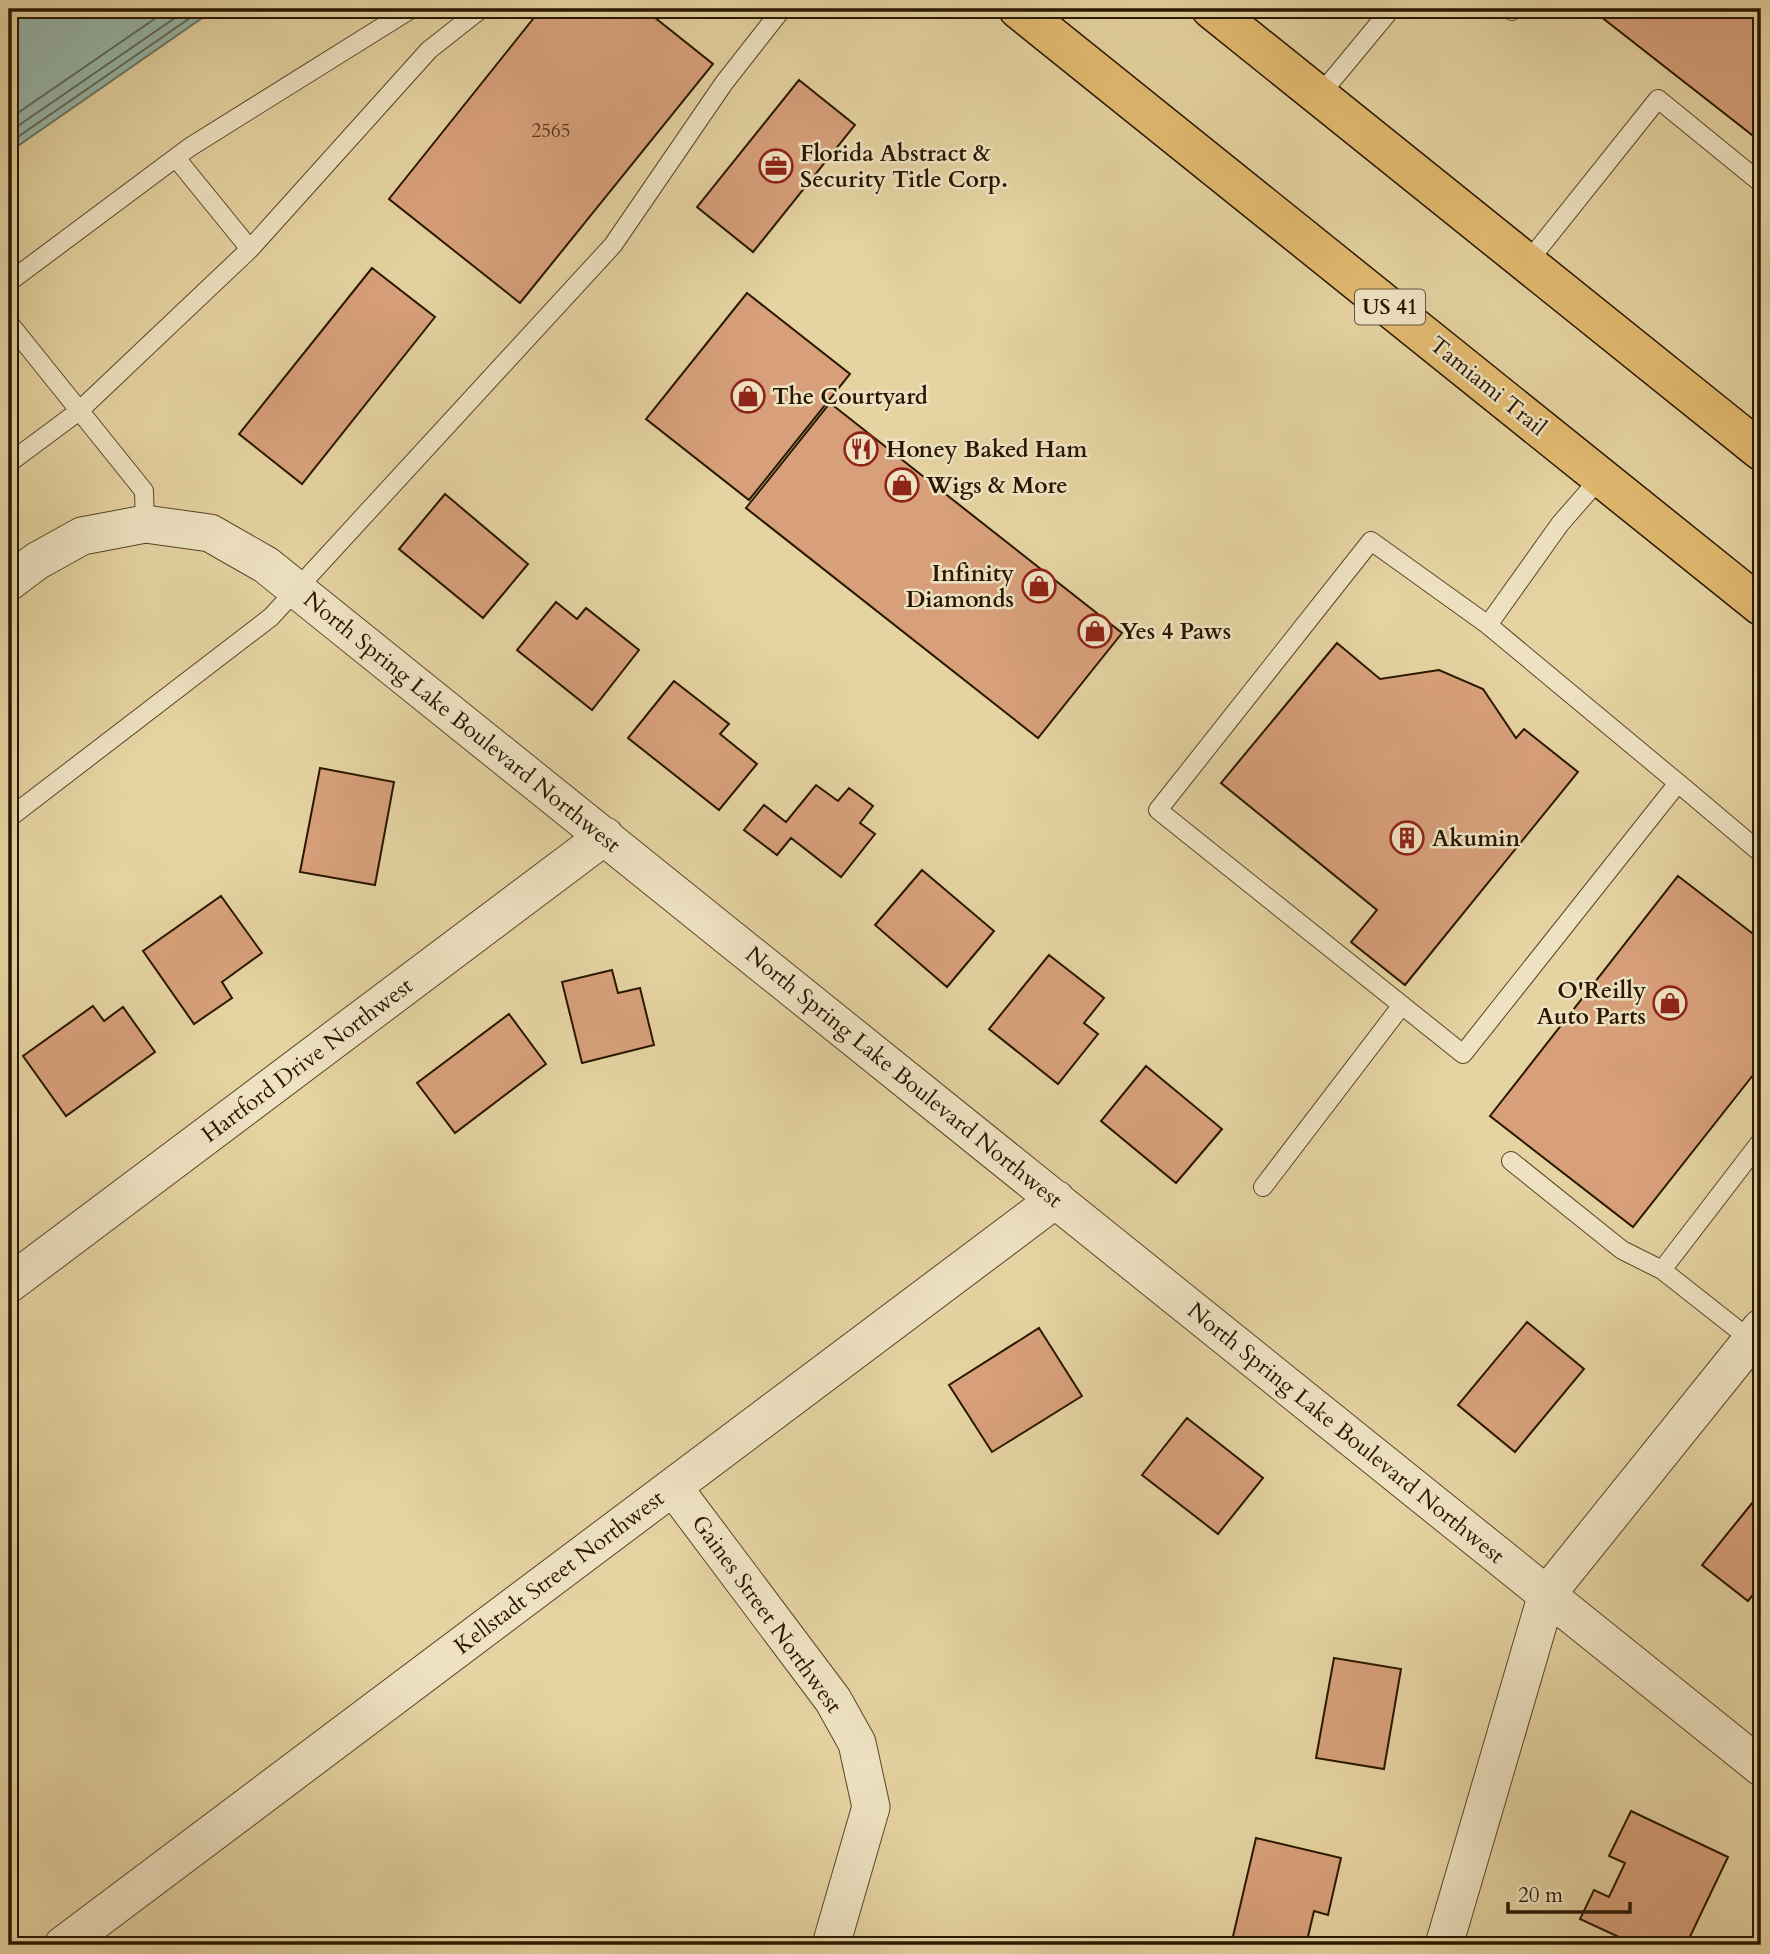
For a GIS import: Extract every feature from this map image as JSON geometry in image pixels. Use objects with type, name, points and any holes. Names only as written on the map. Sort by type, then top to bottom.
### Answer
[{"type":"main road","name":"Tamiami Trail","points":[[1018,9],[1761,606]]},
{"type":"main road","points":[[1211,9],[1761,452]]},
{"type":"street","name":"North Spring Lake Boulevard Northwest","points":[[9,582],[37,561],[82,536],[145,523],[210,533],[266,565],[1761,1767]]},
{"type":"street","name":"Hartford Drive Northwest","points":[[9,1284],[605,836]]},
{"type":"street","name":"Kellstadt Street Northwest","points":[[63,1945],[1056,1199]]},
{"type":"street","points":[[1444,1945],[1547,1594],[1758,1339]]},
{"type":"street","name":"Gaines Street Northwest","points":[[673,1487],[833,1700],[857,1743],[871,1807],[831,1945]]},
{"type":"lane","points":[[9,282],[176,158],[411,9]]},
{"type":"lane","points":[[9,463],[79,411],[250,250],[429,50],[481,9]]},
{"type":"lane","points":[[9,818],[271,617],[613,245],[724,83],[782,9]]},
{"type":"lane","points":[[1319,96],[1391,9]]},
{"type":"lane","points":[[1527,263],[1658,99],[1761,183]]},
{"type":"lane","points":[[176,158],[250,250]]},
{"type":"lane","points":[[9,323],[144,491],[145,523]]},
{"type":"lane","points":[[1488,625],[1560,523],[1601,477]]},
{"type":"lane","points":[[1678,783],[1463,1054],[1158,810],[1371,541],[1488,625],[1678,783],[1761,853]]},
{"type":"lane","points":[[1264,1187],[1402,1005]]},
{"type":"lane","points":[[1662,1270],[1761,1141]]},
{"type":"lane","points":[[1511,1161],[1622,1250],[1662,1270],[1758,1339]]},
{"type":"water","points":[[9,9],[215,9],[9,152]]},
{"type":"building","points":[[541,9],[644,9],[713,64],[520,303],[389,199]]},
{"type":"building","points":[[1591,9],[1761,9],[1761,142]]},
{"type":"building","name":"Florida Abstract & Security Title Corp.","points":[[799,80],[855,125],[753,252],[697,207]]},
{"type":"building","points":[[372,268],[435,317],[302,484],[239,434]]},
{"type":"building","name":"The Courtyard","points":[[747,293],[850,374],[749,500],[646,419]]},
{"type":"building","points":[[830,403],[1122,633],[1038,738],[746,508]]},
{"type":"building","points":[[445,494],[528,564],[483,618],[399,549]]},
{"type":"building","points":[[556,602],[577,619],[586,608],[639,650],[592,710],[517,650]]},
{"type":"building","name":"Akumin","points":[[1337,643],[1380,679],[1439,670],[1483,689],[1516,738],[1524,729],[1578,772],[1405,985],[1351,942],[1377,910],[1221,783]]},
{"type":"building","points":[[674,681],[729,724],[720,734],[757,764],[719,810],[628,738]]},
{"type":"building","points":[[320,768],[394,782],[375,885],[300,872]]},
{"type":"building","points":[[816,785],[838,801],[849,788],[873,806],[860,823],[875,834],[841,877],[791,838],[777,855],[744,830],[764,805],[786,822]]},
{"type":"building","points":[[922,870],[994,931],[947,987],[875,925]]},
{"type":"building","name":"O'Reilly Auto Parts","points":[[1678,876],[1761,940],[1761,1065],[1633,1227],[1490,1116]]},
{"type":"building","points":[[221,896],[262,953],[222,982],[232,998],[194,1024],[143,951]]},
{"type":"building","points":[[1049,955],[1104,998],[1084,1023],[1098,1034],[1058,1084],[989,1029]]},
{"type":"building","points":[[612,970],[618,993],[640,988],[654,1045],[582,1063],[562,982]]},
{"type":"building","points":[[93,1006],[104,1021],[123,1007],[155,1052],[66,1116],[23,1056]]},
{"type":"building","points":[[509,1014],[546,1064],[455,1133],[417,1083]]},
{"type":"building","points":[[1146,1066],[1222,1129],[1176,1183],[1101,1121]]},
{"type":"building","points":[[1527,1322],[1584,1369],[1515,1452],[1458,1405]]},
{"type":"building","points":[[1039,1328],[1082,1396],[992,1452],[949,1385]]},
{"type":"building","points":[[1187,1418],[1263,1478],[1218,1534],[1142,1475]]},
{"type":"building","points":[[1757,1497],[1761,1501],[1761,1585],[1748,1601],[1702,1565]]},
{"type":"building","points":[[1334,1658],[1401,1669],[1384,1769],[1316,1758]]},
{"type":"building","points":[[1631,1811],[1728,1857],[1686,1945],[1636,1945],[1580,1919],[1594,1890],[1609,1897],[1625,1863],[1609,1856]]},
{"type":"building","points":[[1256,1838],[1341,1858],[1328,1915],[1314,1911],[1306,1945],[1231,1945]]},
{"type":"place","name":"Florida Abstract & Security Title Corp.","points":[[776,166]]},
{"type":"place","name":"The Courtyard","points":[[748,396]]},
{"type":"place","name":"Honey Baked Ham","points":[[861,449]]},
{"type":"place","name":"Wigs & More","points":[[902,485]]},
{"type":"place","name":"Infinity Diamonds","points":[[1039,586]]},
{"type":"place","name":"Yes 4 Paws","points":[[1095,631]]},
{"type":"place","name":"Akumin","points":[[1407,838]]},
{"type":"place","name":"O'Reilly Auto Parts","points":[[1670,1003]]}]
